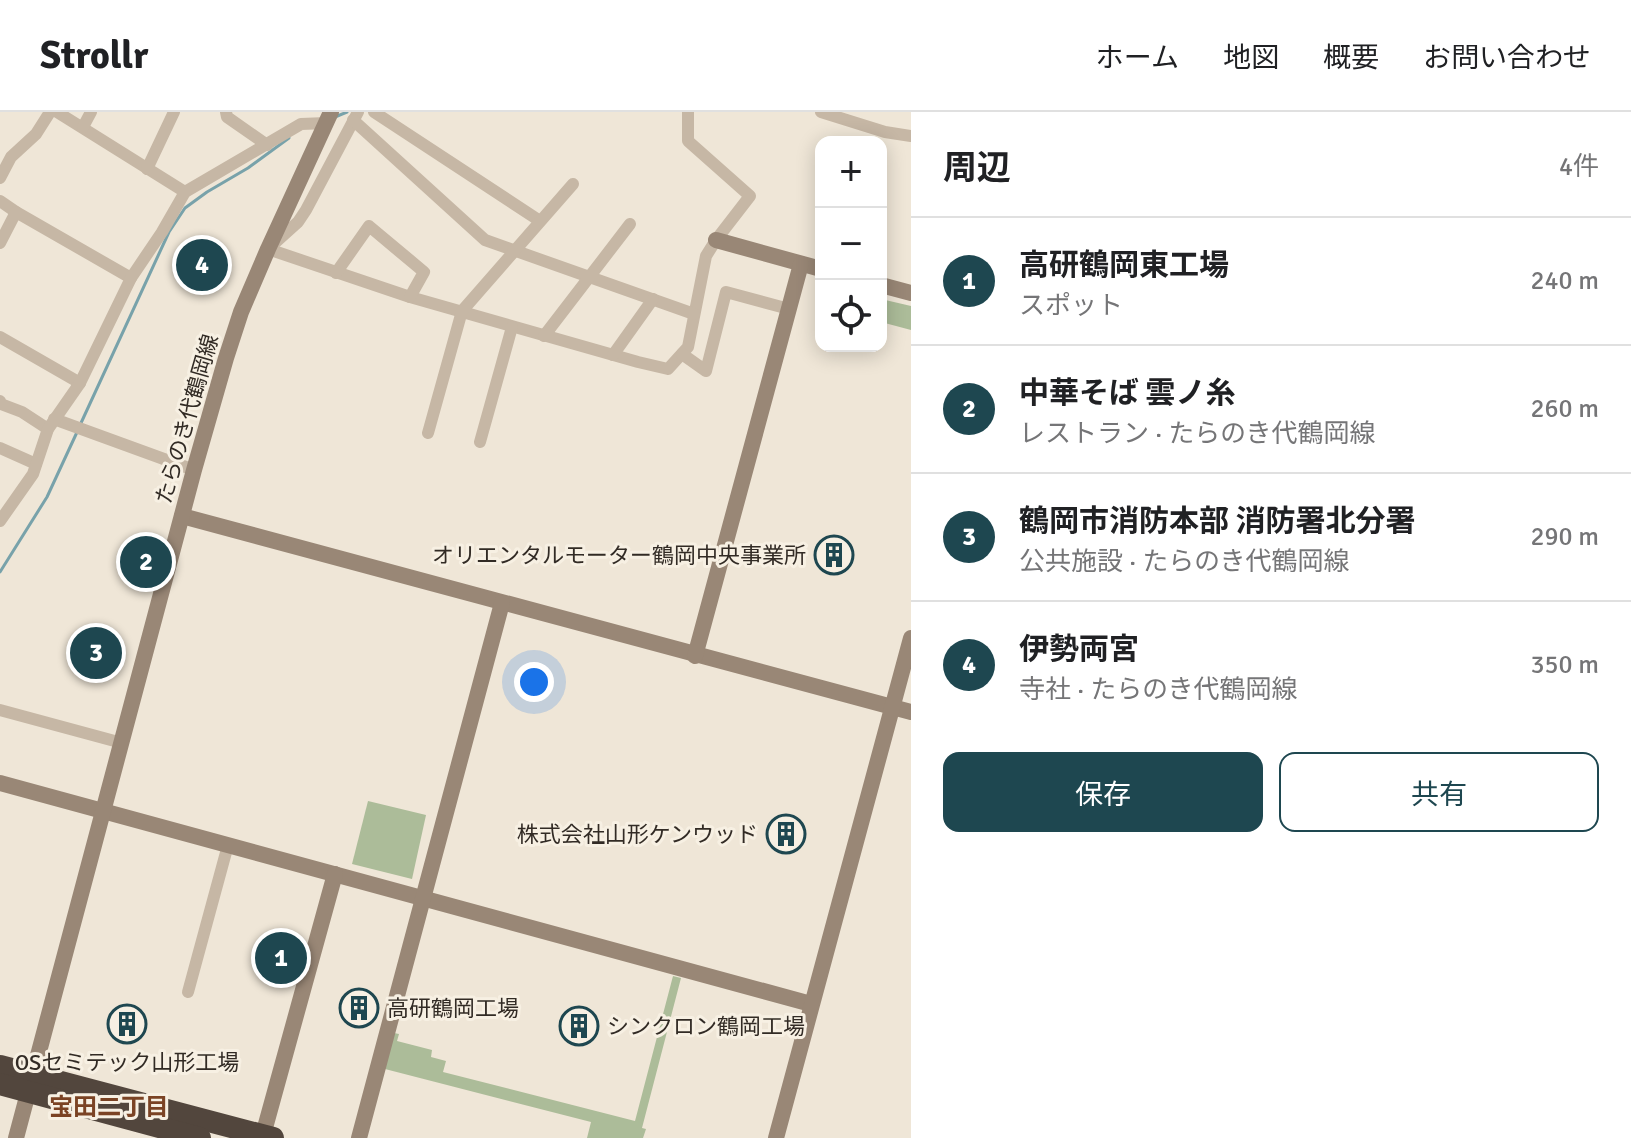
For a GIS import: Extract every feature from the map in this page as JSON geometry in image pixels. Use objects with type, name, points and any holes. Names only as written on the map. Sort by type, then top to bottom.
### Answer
[{"type":"highway","points":[[0,1066],[31,1083],[200,1138]]},
{"type":"highway","points":[[0,1084],[31,1083],[268,1137]]},
{"type":"street","points":[[0,178],[11,157],[36,134],[50,112]]},
{"type":"street","points":[[57,112],[185,192]]},
{"type":"street","points":[[83,127],[91,112]]},
{"type":"street","points":[[147,169],[174,112]]},
{"type":"street","points":[[226,112],[227,117],[267,145]]},
{"type":"street","points":[[374,112],[540,221]]},
{"type":"street","points":[[688,112],[688,141],[750,196],[706,256],[688,347],[668,369],[410,297],[268,249],[298,222],[306,210],[355,116],[485,240],[694,314]]},
{"type":"street","points":[[821,112],[885,132],[911,136]]},
{"type":"street","points":[[0,521],[33,474],[51,424],[80,383],[131,278],[185,192],[301,124],[329,118]]},
{"type":"street","name":"たらのき代鶴岡線","points":[[16,1138],[194,470],[237,323],[329,118]]},
{"type":"street","points":[[428,433],[462,311],[573,184]]},
{"type":"street","points":[[0,201],[131,278]]},
{"type":"street","points":[[0,243],[16,212]]},
{"type":"street","points":[[544,336],[630,224]]},
{"type":"street","points":[[336,273],[369,226],[424,272],[410,297]]},
{"type":"street","points":[[716,240],[815,268]]},
{"type":"street","points":[[695,656],[801,264]]},
{"type":"street","points":[[887,287],[911,293]]},
{"type":"street","points":[[682,354],[706,371],[726,292],[789,309]]},
{"type":"street","points":[[613,355],[653,299]]},
{"type":"street","points":[[480,442],[512,327]]},
{"type":"street","points":[[0,337],[80,383]]},
{"type":"street","points":[[0,401],[51,424],[194,470]]},
{"type":"street","points":[[0,448],[36,464]]},
{"type":"street","points":[[182,516],[911,712]]},
{"type":"street","points":[[359,1138],[502,603]]},
{"type":"street","points":[[776,1138],[911,638]]},
{"type":"street","points":[[0,710],[122,743]]},
{"type":"street","points":[[0,783],[811,1004]]},
{"type":"street","points":[[188,992],[228,845]]},
{"type":"street","points":[[268,1137],[335,874]]},
{"type":"green space","points":[[887,300],[911,306],[911,330],[887,324]]},
{"type":"green space","points":[[368,801],[426,815],[412,879],[352,864]]},
{"type":"green space","points":[[673,976],[681,978],[642,1128],[646,1129],[643,1138],[587,1138],[591,1122],[385,1069],[394,1033],[399,1034],[397,1041],[432,1050],[431,1057],[446,1061],[443,1072],[635,1121]]},
{"type":"waterway","points":[[335,117],[347,112]]},
{"type":"waterway","points":[[81,423],[169,232],[185,208],[289,138]]},
{"type":"waterway","points":[[0,572],[47,497],[78,430]]},
{"type":"place","name":"伊勢両宮","points":[[202,265]]},
{"type":"place","name":"オリエンタルモーター鶴岡中央事業所","points":[[834,555]]},
{"type":"place","name":"中華そば 雲ノ糸","points":[[146,562]]},
{"type":"place","name":"鶴岡市消防本部 消防署北分署","points":[[96,653]]},
{"type":"place","name":"株式会社山形ケンウッド","points":[[786,834]]},
{"type":"place","name":"高研鶴岡東工場","points":[[281,958]]},
{"type":"place","name":"高研鶴岡工場","points":[[359,1008]]},
{"type":"place","name":"OSセミテック山形工場","points":[[127,1024]]},
{"type":"place","name":"シンクロン鶴岡工場","points":[[579,1026]]},
{"type":"district","name":"宝田二丁目","points":[[109,1107]]}]
